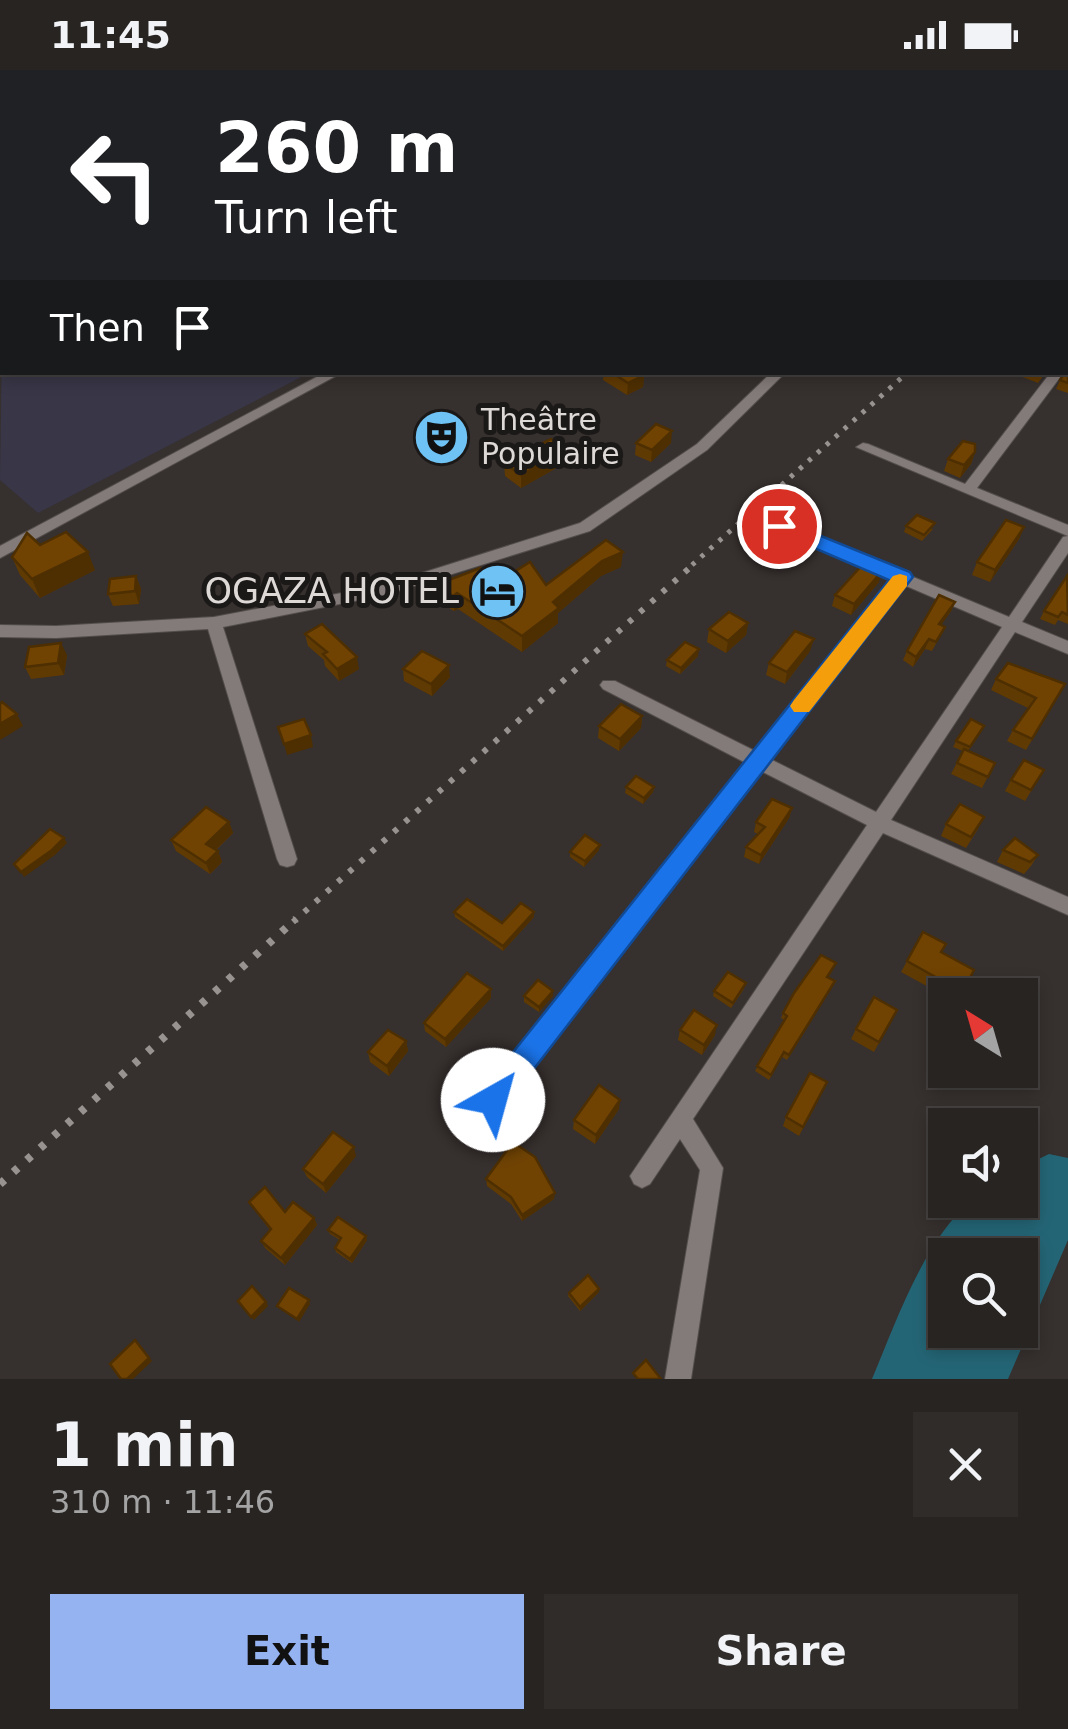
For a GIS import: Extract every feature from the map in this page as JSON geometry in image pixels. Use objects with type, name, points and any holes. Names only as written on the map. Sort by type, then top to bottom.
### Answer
[{"type":"street","points":[[0,553],[331,375]]},
{"type":"street","points":[[0,630],[56,632],[214,624],[385,590],[585,527],[702,446],[777,375]]},
{"type":"street","points":[[968,490],[1056,375]]},
{"type":"street","points":[[863,446],[1068,531]]},
{"type":"street","points":[[779,526],[1068,648]]},
{"type":"street","points":[[642,1176],[1068,542]]},
{"type":"street","points":[[493,1100],[902,577]]},
{"type":"street","points":[[214,624],[288,859]]},
{"type":"street","points":[[609,685],[879,823],[1068,906]]},
{"type":"street","points":[[678,1379],[712,1168],[680,1120]]},
{"type":"shaded area","points":[[1,375],[305,375],[38,513],[0,480]]},
{"type":"water","points":[[1049,1154],[1068,1158],[1068,1240],[1038,1310],[1038,1238],[940,1237],[954,1218],[1038,1218],[1038,1159]]},
{"type":"water","points":[[928,1256],[928,1348],[1021,1348],[1008,1379],[872,1379]]},
{"type":"building","points":[[616,375],[644,375],[628,383]]},
{"type":"building","points":[[656,424],[672,431],[652,450],[636,443]]},
{"type":"building","points":[[551,439],[567,450],[521,475],[504,463]]},
{"type":"building","points":[[963,441],[975,444],[975,452],[964,465],[948,459]]},
{"type":"building","points":[[917,515],[935,523],[924,535],[906,526]]},
{"type":"building","points":[[1006,520],[1024,527],[995,570],[977,562]]},
{"type":"building","points":[[66,532],[88,552],[32,579],[12,557],[27,533],[40,545]]},
{"type":"building","points":[[606,540],[623,552],[602,561],[553,602],[559,608],[522,636],[457,593],[453,596],[436,585],[480,568],[493,585],[530,562],[546,585]]},
{"type":"building","points":[[864,563],[882,571],[854,604],[835,595]]},
{"type":"building","points":[[136,576],[135,591],[108,594],[110,579]]},
{"type":"building","points":[[1067,576],[1068,615],[1062,612],[1058,617],[1044,611]]},
{"type":"building","points":[[939,595],[955,602],[939,624],[945,627],[936,642],[929,639],[916,657],[907,651]]},
{"type":"building","points":[[729,612],[748,623],[728,641],[709,629]]},
{"type":"building","points":[[322,624],[357,657],[337,669],[323,654],[327,652],[305,634]]},
{"type":"building","points":[[795,631],[814,639],[787,672],[769,663]]},
{"type":"building","points":[[685,642],[699,649],[681,668],[667,660]]},
{"type":"building","points":[[61,643],[58,663],[25,667],[29,647]]},
{"type":"building","points":[[422,651],[449,665],[431,684],[403,669]]},
{"type":"building","points":[[1008,663],[1065,684],[1032,739],[1013,730],[1036,698],[996,679]]},
{"type":"building","points":[[0,704],[17,714],[0,724]]},
{"type":"building","points":[[621,704],[642,716],[620,739],[599,726]]},
{"type":"building","points":[[304,719],[311,735],[284,744],[278,727]]},
{"type":"building","points":[[971,719],[984,726],[970,747],[956,741]]},
{"type":"building","points":[[964,749],[995,763],[988,777],[957,763]]},
{"type":"building","points":[[1024,760],[1044,770],[1031,790],[1011,780]]},
{"type":"building","points":[[636,776],[654,787],[644,798],[626,787]]},
{"type":"building","points":[[772,799],[792,808],[761,855],[746,847],[765,827],[756,822]]},
{"type":"building","points":[[960,804],[984,817],[971,837],[946,824]]},
{"type":"building","points":[[206,807],[229,822],[206,844],[218,851],[206,863],[171,840]]},
{"type":"building","points":[[50,829],[64,838],[21,872],[14,864]]},
{"type":"building","points":[[585,835],[600,845],[585,861],[570,852]]},
{"type":"building","points":[[1015,838],[1038,855],[1030,862],[1003,850]]},
{"type":"building","points":[[467,899],[502,923],[521,903],[534,912],[503,946],[454,912]]},
{"type":"building","points":[[923,932],[946,944],[941,952],[974,970],[970,978],[937,978],[907,961]]},
{"type":"building","points":[[821,955],[836,963],[827,977],[835,981],[789,1055],[784,1052],[771,1075],[757,1066],[787,1016],[783,1013],[794,993]]},
{"type":"building","points":[[728,972],[746,983],[733,1003],[714,991]]},
{"type":"building","points":[[467,973],[491,989],[445,1039],[424,1023]]},
{"type":"building","points":[[538,980],[553,991],[539,1007],[524,996]]},
{"type":"building","points":[[874,997],[897,1010],[879,1042],[856,1029]]},
{"type":"building","points":[[694,1010],[717,1025],[704,1045],[680,1030]]},
{"type":"building","points":[[388,1030],[406,1041],[387,1066],[368,1052]]},
{"type":"building","points":[[810,1073],[827,1082],[803,1127],[786,1117]]},
{"type":"building","points":[[599,1085],[620,1100],[596,1135],[574,1120]]},
{"type":"building","points":[[333,1132],[354,1147],[323,1184],[303,1169]]},
{"type":"building","points":[[513,1142],[535,1157],[555,1193],[522,1215],[511,1197],[486,1179]]},
{"type":"building","points":[[265,1187],[285,1212],[293,1202],[314,1218],[281,1258],[261,1241],[271,1229],[249,1202]]},
{"type":"building","points":[[338,1217],[366,1236],[350,1259],[335,1248],[341,1238],[328,1230]]},
{"type":"building","points":[[588,1275],[599,1289],[580,1307],[569,1293]]},
{"type":"building","points":[[252,1286],[266,1302],[251,1317],[238,1301]]},
{"type":"building","points":[[289,1288],[309,1300],[297,1319],[277,1306]]},
{"type":"building","points":[[135,1340],[149,1358],[127,1379],[121,1379],[110,1364]]},
{"type":"building","points":[[646,1360],[661,1379],[638,1379],[633,1373]]},
{"type":"railway","points":[[692,565],[905,375]]},
{"type":"railway","points":[[293,922],[695,563]]},
{"type":"railway","points":[[0,1184],[296,919]]},
{"type":"slow traffic","points":[[801,706],[900,581]]},
{"type":"place","name":"Theâtre Populaire","points":[[442,437]]},
{"type":"place","name":"OGAZA HOTEL","points":[[498,591]]},
{"type":"route","points":[[493,1100],[902,577],[779,526]]}]
